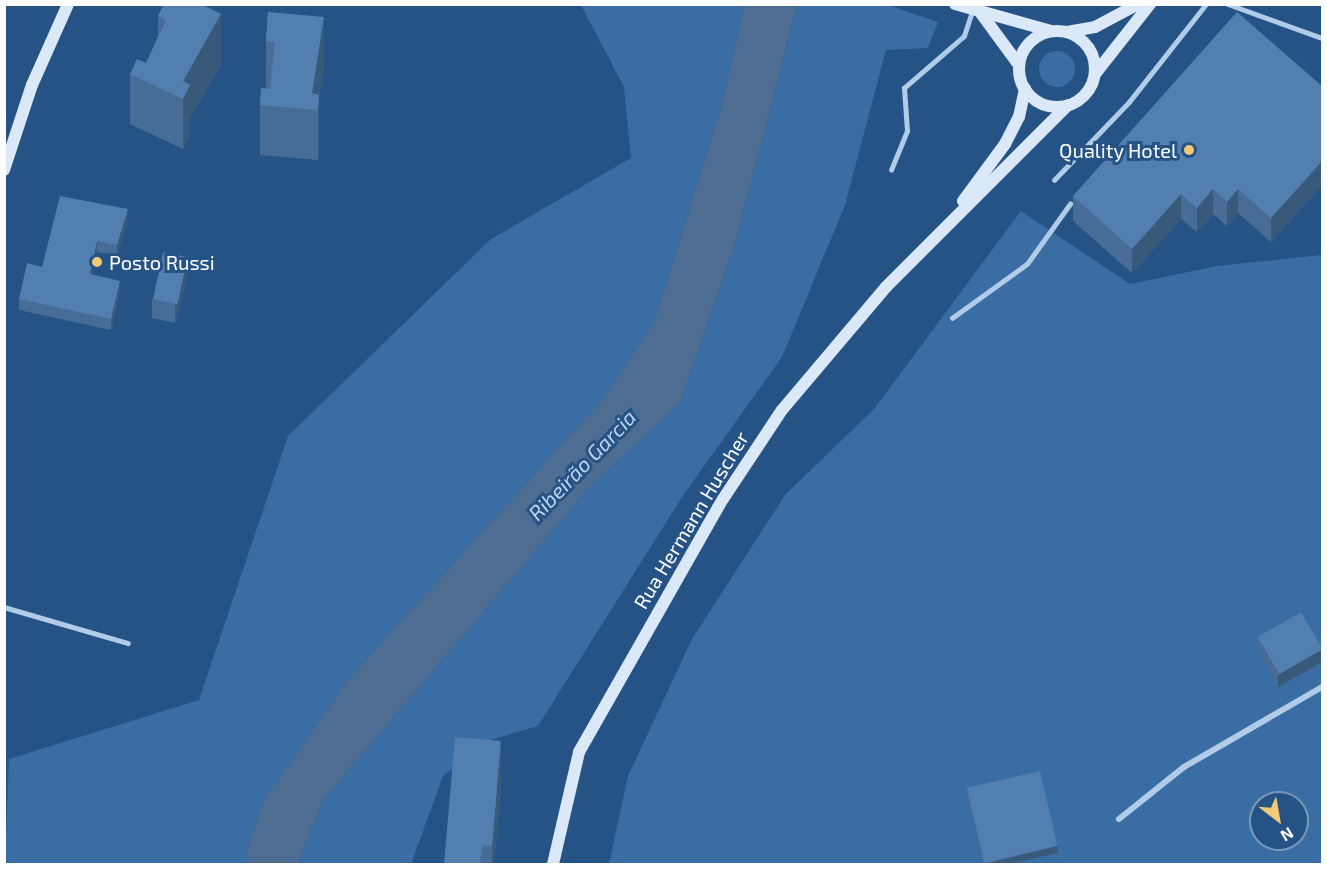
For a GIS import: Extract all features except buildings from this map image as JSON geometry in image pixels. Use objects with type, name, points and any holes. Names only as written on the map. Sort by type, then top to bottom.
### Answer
[{"type":"main road","points":[[4,170],[32,85],[68,4]]},
{"type":"main road","points":[[955,4],[1051,31],[1066,32],[1095,27],[1138,4]]},
{"type":"main road","points":[[976,10],[1019,65],[1025,89],[1044,104],[1068,105],[1090,88],[1095,74],[1150,4]]},
{"type":"main road","points":[[1019,65],[1024,50],[1051,31]]},
{"type":"main road","points":[[1066,32],[1085,43],[1095,74]]},
{"type":"main road","name":"Rua Hermann Huscher","points":[[934,237],[1005,144],[1019,117],[1025,89]]},
{"type":"main road","name":"Rua Hermann Huscher","points":[[553,864],[579,752],[723,499],[839,339],[934,237],[1068,105]]},
{"type":"street","points":[[1119,819],[1184,767],[1323,687]]},
{"type":"lane","points":[[1054,180],[1129,102],[1206,4]]},
{"type":"lane","points":[[1228,4],[1323,38]]},
{"type":"lane","points":[[891,170],[907,130],[904,88],[964,36],[976,10]]},
{"type":"lane","points":[[952,318],[1027,264],[1070,204]]},
{"type":"lane","points":[[4,607],[128,643]]},
{"type":"shaded area","points":[[581,5],[745,5],[721,107],[654,323],[602,400],[350,677],[263,801],[247,849],[248,864],[5,864],[9,759],[199,700],[288,436],[491,239],[631,158],[624,87]]},
{"type":"shaded area","points":[[797,5],[888,5],[938,22],[928,48],[886,50],[845,205],[782,357],[684,494],[538,726],[487,741],[443,776],[411,864],[297,864],[323,800],[587,490],[680,402],[735,244]]},
{"type":"shaded area","points":[[1057,51],[1070,56],[1075,69],[1070,82],[1057,87],[1044,82],[1039,69],[1044,56]]},
{"type":"shaded area","points":[[1021,211],[1130,284],[1217,266],[1322,255],[1322,864],[609,864],[628,776],[692,639],[785,495],[874,409]]},
{"type":"water","name":"Ribeirão Garcia","points":[[745,5],[797,5],[735,244],[680,402],[587,490],[323,800],[297,864],[248,864],[247,849],[263,801],[350,677],[602,400],[654,323],[721,107]]},
{"type":"place","name":"Quality Hotel","points":[[1189,150]]},
{"type":"place","name":"Posto Russi","points":[[97,262]]}]
